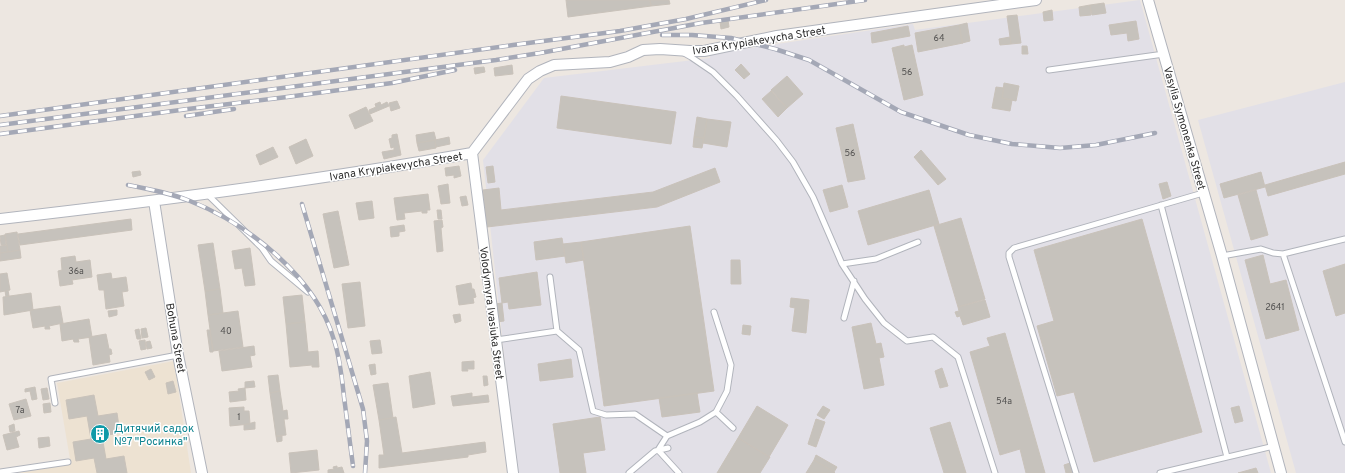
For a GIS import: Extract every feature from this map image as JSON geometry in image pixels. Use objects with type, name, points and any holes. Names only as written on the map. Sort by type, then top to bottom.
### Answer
[{"type":"street","name":"Ivana Krypiakevycha Street","points":[[0,219],[154,201],[389,168],[472,154],[528,79],[540,71],[554,65],[610,62],[628,57],[643,50],[660,49],[704,51],[777,36],[1036,0]]},
{"type":"street","name":"Vasylia Symonenka Street","points":[[1148,0],[1222,256],[1281,473]]},
{"type":"street","name":"Volodymyra Ivasiuka Street","points":[[472,154],[513,473]]},
{"type":"street","name":"Bohuna Street","points":[[154,201],[178,355],[202,473]]},
{"type":"lane","points":[[677,50],[691,57],[713,72],[777,141],[793,162],[822,216],[834,250],[865,299],[884,323],[907,341],[933,337],[958,357],[995,473]]},
{"type":"lane","points":[[1049,70],[1164,54]]},
{"type":"lane","points":[[206,193],[262,248],[271,261],[308,292]]},
{"type":"lane","points":[[1076,473],[1009,253],[1014,248],[1203,193]]},
{"type":"lane","points":[[1161,206],[1227,457]]},
{"type":"lane","points":[[1222,256],[1261,249],[1272,253],[1283,254],[1345,239]]},
{"type":"lane","points":[[842,264],[876,258],[918,242]]},
{"type":"lane","points":[[1283,254],[1345,442]]},
{"type":"lane","points":[[550,277],[557,331],[579,350],[593,411],[606,415],[635,414],[667,436]]},
{"type":"lane","points":[[844,318],[854,281]]},
{"type":"lane","points":[[658,450],[667,436],[700,422],[716,412],[728,392],[731,365],[714,312]]},
{"type":"lane","points":[[496,340],[557,331]]},
{"type":"lane","points":[[55,403],[51,379],[178,355]]},
{"type":"lane","points":[[716,412],[733,428]]},
{"type":"lane","points":[[1160,473],[1274,446]]},
{"type":"lane","points":[[629,473],[655,451],[668,448]]},
{"type":"lane","points":[[658,450],[679,473]]},
{"type":"lane","points":[[0,472],[68,462]]},
{"type":"shaded area","points":[[1140,0],[1271,473],[517,473],[483,160],[544,78],[710,58],[710,54],[913,24],[915,30]]},
{"type":"shaded area","points":[[1345,82],[1345,473],[1296,473],[1198,120]]},
{"type":"shaded area","points":[[174,361],[191,473],[0,473],[0,469],[70,459],[57,383]]},
{"type":"building","points":[[566,0],[650,0],[651,6],[568,17]]},
{"type":"building","points":[[650,0],[669,0],[670,4],[651,6]]},
{"type":"building","points":[[1104,3],[1106,13],[1092,15],[1090,5]]},
{"type":"building","points":[[1090,5],[1091,15],[1080,16],[1079,7]]},
{"type":"building","points":[[1052,10],[1053,20],[1044,21],[1043,12]]},
{"type":"building","points":[[1017,15],[1021,43],[1011,44],[1007,16]]},
{"type":"building","points":[[728,20],[729,27],[721,29],[720,22]]},
{"type":"building","points":[[1136,21],[1139,39],[1128,41],[1127,33],[1111,35],[1109,25]]},
{"type":"building","points":[[967,23],[970,41],[962,43],[959,25]]},
{"type":"building","points":[[959,25],[963,43],[918,52],[915,33]]},
{"type":"building","points":[[908,26],[910,36],[872,43],[871,33]]},
{"type":"building","points":[[1010,37],[1011,44],[1000,45],[999,39]]},
{"type":"building","points":[[904,45],[904,47],[912,45],[923,95],[904,100],[892,48]]},
{"type":"building","points":[[1022,46],[1027,46],[1028,54],[1022,54]]},
{"type":"building","points":[[741,64],[750,74],[744,79],[735,70]]},
{"type":"building","points":[[512,65],[513,74],[495,76],[494,68]]},
{"type":"building","points":[[484,67],[485,72],[475,74],[474,68]]},
{"type":"building","points":[[787,76],[803,94],[787,108],[771,90]]},
{"type":"building","points":[[1004,83],[1019,86],[1016,101],[1002,98]]},
{"type":"building","points":[[996,87],[1004,88],[1002,98],[1012,100],[1010,111],[992,108]]},
{"type":"building","points":[[771,91],[787,108],[778,117],[762,99]]},
{"type":"building","points":[[561,96],[676,112],[671,144],[557,128]]},
{"type":"building","points":[[397,101],[400,108],[391,111],[389,103]]},
{"type":"building","points":[[380,102],[381,105],[387,102],[389,106],[370,114],[369,110],[376,107],[375,104]]},
{"type":"building","points":[[366,107],[373,121],[355,129],[349,115]]},
{"type":"building","points":[[697,117],[707,119],[704,138],[694,137]]},
{"type":"building","points":[[707,119],[731,122],[727,147],[703,143]]},
{"type":"building","points":[[853,124],[865,179],[848,182],[836,128]]},
{"type":"building","points":[[434,132],[436,140],[417,143],[416,135]]},
{"type":"building","points":[[397,134],[401,155],[384,159],[382,152],[394,150],[394,147],[391,148],[389,139],[392,138],[392,135]]},
{"type":"building","points":[[449,137],[450,144],[436,147],[435,140]]},
{"type":"building","points":[[694,137],[704,138],[702,148],[693,147]]},
{"type":"building","points":[[306,139],[313,156],[296,164],[289,147]]},
{"type":"building","points":[[435,140],[436,148],[419,151],[417,143]]},
{"type":"building","points":[[273,147],[278,157],[260,165],[256,155]]},
{"type":"building","points":[[921,150],[946,179],[938,185],[914,157]]},
{"type":"building","points":[[1345,162],[1345,174],[1268,196],[1265,185]]},
{"type":"building","points":[[459,166],[461,176],[454,178],[454,175],[446,176],[445,168]]},
{"type":"building","points":[[493,166],[495,182],[488,183],[486,167]]},
{"type":"building","points":[[715,168],[720,182],[657,207],[487,227],[483,190],[499,188],[501,210],[653,192]]},
{"type":"building","points":[[140,171],[141,175],[133,177],[132,172]]},
{"type":"building","points":[[1261,172],[1265,187],[1224,198],[1220,184]]},
{"type":"building","points":[[1167,182],[1171,196],[1163,199],[1159,184]]},
{"type":"building","points":[[448,184],[450,203],[441,204],[438,186]]},
{"type":"building","points":[[842,185],[848,207],[830,212],[823,190]]},
{"type":"building","points":[[929,190],[939,224],[868,245],[858,211]]},
{"type":"building","points":[[1256,190],[1268,235],[1251,240],[1238,195]]},
{"type":"building","points":[[428,194],[430,210],[427,210],[427,213],[422,213],[422,211],[404,213],[405,219],[397,220],[394,198]]},
{"type":"building","points":[[466,196],[468,205],[462,206],[460,197]]},
{"type":"building","points":[[372,201],[374,218],[359,220],[356,203]]},
{"type":"building","points":[[437,210],[441,210],[442,219],[438,219]]},
{"type":"building","points":[[338,211],[349,265],[334,268],[323,214]]},
{"type":"building","points":[[961,218],[985,299],[958,307],[934,226]]},
{"type":"building","points":[[131,219],[132,230],[20,245],[18,234]]},
{"type":"building","points":[[1142,219],[1202,432],[1094,462],[1074,392],[1057,396],[1037,326],[1054,321],[1034,250]]},
{"type":"building","points":[[442,220],[443,227],[441,228],[443,251],[437,252],[434,221]]},
{"type":"building","points":[[404,225],[405,231],[399,232],[399,236],[391,237],[390,227]]},
{"type":"building","points":[[690,226],[714,391],[604,406],[581,242]]},
{"type":"building","points":[[17,232],[20,250],[8,252],[5,234]]},
{"type":"building","points":[[5,235],[6,245],[1,245],[0,236]]},
{"type":"building","points":[[562,238],[565,256],[536,260],[534,242]]},
{"type":"building","points":[[581,242],[584,260],[566,263],[563,244]]},
{"type":"building","points":[[213,243],[220,289],[205,291],[198,245]]},
{"type":"building","points":[[7,245],[8,252],[0,253],[0,246]]},
{"type":"building","points":[[250,248],[255,285],[245,286],[242,268],[235,269],[232,251]]},
{"type":"building","points":[[20,250],[21,258],[0,261],[0,253]]},
{"type":"building","points":[[1263,255],[1270,284],[1286,280],[1299,330],[1266,339],[1245,260]]},
{"type":"building","points":[[75,256],[76,262],[90,260],[92,277],[72,280],[73,284],[60,286],[58,271],[62,270],[61,258]]},
{"type":"building","points":[[731,260],[740,260],[741,284],[731,284]]},
{"type":"building","points":[[1345,264],[1345,313],[1336,316],[1323,271]]},
{"type":"building","points":[[537,272],[541,305],[509,309],[508,302],[502,303],[499,278]]},
{"type":"building","points":[[7,273],[10,290],[0,292],[0,274]]},
{"type":"building","points":[[111,273],[112,279],[126,277],[128,291],[122,292],[124,306],[106,309],[104,290],[99,290],[97,275]]},
{"type":"building","points":[[360,282],[365,326],[348,328],[342,284]]},
{"type":"building","points":[[471,283],[476,297],[473,298],[474,303],[459,305],[456,286]]},
{"type":"building","points":[[220,289],[223,313],[208,315],[205,291]]},
{"type":"building","points":[[8,290],[9,296],[6,297],[5,291]]},
{"type":"building","points":[[31,293],[33,310],[4,315],[3,297]]},
{"type":"building","points":[[302,295],[305,322],[286,324],[283,297]]},
{"type":"building","points":[[791,298],[809,300],[806,333],[792,331],[795,308],[790,307]]},
{"type":"building","points":[[985,300],[990,317],[963,325],[960,316],[957,317],[955,312],[959,311],[958,307]]},
{"type":"building","points":[[502,303],[504,321],[497,322],[495,304]]},
{"type":"building","points":[[60,306],[63,323],[49,326],[50,329],[45,329],[45,326],[33,328],[30,310]]},
{"type":"building","points":[[117,310],[117,315],[109,317],[108,311]]},
{"type":"building","points":[[238,311],[243,347],[213,351],[208,315]]},
{"type":"building","points":[[460,314],[461,321],[455,323],[453,315]]},
{"type":"building","points":[[89,319],[92,337],[78,339],[79,342],[74,342],[73,339],[62,341],[60,324]]},
{"type":"building","points":[[305,322],[308,352],[318,351],[319,367],[312,367],[312,365],[290,367],[286,324]]},
{"type":"building","points":[[871,323],[876,344],[881,343],[884,357],[879,358],[884,385],[864,389],[852,327]]},
{"type":"building","points":[[743,325],[751,326],[750,335],[742,334]]},
{"type":"building","points":[[146,328],[148,337],[142,338],[141,329]]},
{"type":"building","points":[[139,329],[141,339],[137,339],[135,330]]},
{"type":"building","points":[[207,330],[210,330],[213,352],[210,352]]},
{"type":"building","points":[[1005,333],[1045,473],[1026,473],[1020,449],[1000,455],[970,352],[990,346],[987,338]]},
{"type":"building","points":[[106,334],[109,349],[111,349],[112,354],[109,355],[110,362],[93,365],[89,337]]},
{"type":"building","points":[[145,340],[146,349],[141,350],[139,341]]},
{"type":"building","points":[[380,340],[382,353],[372,354],[370,341]]},
{"type":"building","points":[[150,341],[152,348],[147,349],[146,342]]},
{"type":"building","points":[[254,346],[255,355],[250,356],[252,367],[222,371],[219,351]]},
{"type":"building","points":[[571,359],[573,377],[540,381],[538,364]]},
{"type":"building","points":[[474,361],[474,369],[462,371],[462,362]]},
{"type":"building","points":[[375,364],[376,374],[371,375],[369,365]]},
{"type":"building","points":[[942,368],[948,386],[940,388],[935,371]]},
{"type":"building","points":[[151,369],[155,377],[149,380],[145,372]]},
{"type":"building","points":[[430,372],[435,404],[413,408],[409,376]]},
{"type":"building","points":[[278,375],[280,391],[270,393],[268,376]]},
{"type":"building","points":[[483,376],[487,376],[488,385],[484,386]]},
{"type":"building","points":[[173,381],[176,392],[168,394],[166,383]]},
{"type":"building","points":[[254,381],[255,387],[245,388],[245,382]]},
{"type":"building","points":[[388,383],[393,418],[379,420],[373,385]]},
{"type":"building","points":[[35,387],[37,399],[32,400],[30,391],[25,392],[25,389]]},
{"type":"building","points":[[47,388],[49,399],[43,400],[41,389]]},
{"type":"building","points":[[245,388],[246,400],[230,402],[229,392],[239,391],[238,389]]},
{"type":"building","points":[[280,391],[283,411],[287,410],[288,419],[284,419],[286,435],[276,436],[270,393]]},
{"type":"building","points":[[472,393],[472,397],[488,395],[489,402],[453,406],[451,396]]},
{"type":"building","points":[[697,393],[700,412],[662,417],[659,398]]},
{"type":"building","name":"Дитячий садок №7 \"Росинка\"","points":[[94,395],[98,416],[117,413],[120,433],[102,436],[106,459],[124,456],[127,473],[97,473],[94,458],[76,461],[73,442],[91,439],[87,416],[69,419],[66,400]]},
{"type":"building","points":[[26,399],[31,416],[14,420],[9,404]]},
{"type":"building","points":[[50,403],[51,412],[44,413],[43,404]]},
{"type":"building","points":[[757,406],[788,425],[769,457],[738,438]]},
{"type":"building","points":[[823,406],[830,410],[824,419],[817,415]]},
{"type":"building","points":[[1239,406],[1243,421],[1235,423],[1231,408]]},
{"type":"building","points":[[244,407],[244,411],[249,411],[250,424],[230,426],[229,408]]},
{"type":"building","points":[[396,417],[402,453],[485,442],[486,452],[468,455],[468,457],[379,468],[379,455],[384,455],[379,420]]},
{"type":"building","points":[[600,417],[605,450],[583,453],[586,473],[560,473],[553,424]]},
{"type":"building","points":[[816,419],[825,422],[816,447],[808,444]]},
{"type":"building","points":[[255,422],[255,429],[244,430],[244,425]]},
{"type":"building","points":[[950,422],[966,473],[944,473],[930,428]]},
{"type":"building","points":[[14,424],[15,431],[10,432],[9,426]]},
{"type":"building","points":[[19,431],[20,435],[16,437],[19,447],[7,450],[3,435]]},
{"type":"building","points":[[276,436],[282,436],[282,441],[277,442]]},
{"type":"building","points":[[49,437],[50,446],[39,448],[38,438]]},
{"type":"building","points":[[738,438],[770,457],[760,473],[717,473]]},
{"type":"building","points":[[317,450],[319,470],[291,473],[289,453]]},
{"type":"building","points":[[816,455],[837,467],[834,472],[814,460]]},
{"type":"building","points":[[814,460],[834,472],[835,473],[806,473]]},
{"type":"building","points":[[1070,463],[1073,473],[1066,473],[1064,465]]},
{"type":"building","points":[[337,466],[337,468],[342,467],[344,473],[328,473],[328,470],[334,469],[333,467]]},
{"type":"building","points":[[1256,468],[1258,473],[1238,473]]},
{"type":"railway","points":[[0,116],[620,31],[686,19],[766,0]]},
{"type":"railway","points":[[0,125],[496,60],[701,23],[865,0]]},
{"type":"railway","points":[[662,35],[692,35],[731,38],[775,49],[809,60],[901,112],[969,135],[1012,144],[1060,148],[1096,145],[1155,133]]},
{"type":"railway","points":[[0,134],[392,83],[455,70]]},
{"type":"railway","points":[[186,116],[234,109]]},
{"type":"railway","points":[[128,185],[175,196],[212,211],[256,238],[296,274],[312,295],[325,317],[334,340],[342,375],[353,466]]},
{"type":"railway","points":[[302,204],[363,409],[367,441],[365,473]]},
{"type":"place","name":"Дитячий садок №7 \"Росинка\"","points":[[100,434]]}]
